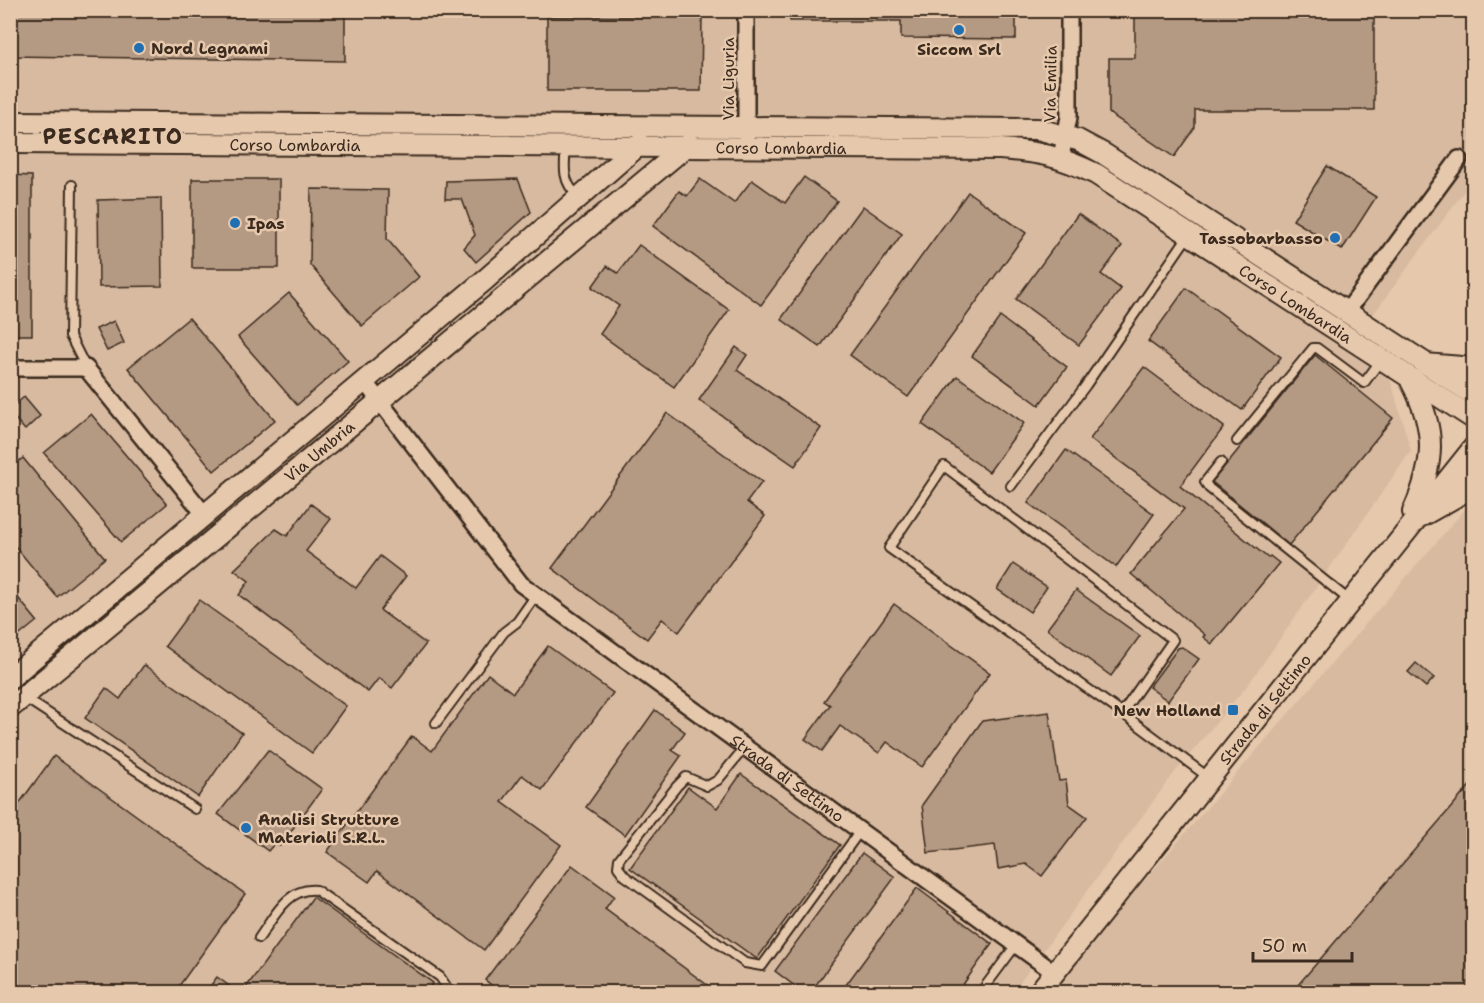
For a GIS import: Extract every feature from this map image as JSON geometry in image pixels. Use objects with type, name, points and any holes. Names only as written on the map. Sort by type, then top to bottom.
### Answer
[{"type":"highway","points":[[1421,513],[1473,483]]},
{"type":"street","name":"Via Liguria","points":[[746,10],[746,147]]},
{"type":"street","name":"Via Emilia","points":[[1061,157],[1066,135],[1069,10]]},
{"type":"street","name":"Corso Lombardia","points":[[10,122],[1038,129],[1066,135],[1104,154],[1345,314],[1473,419]]},
{"type":"street","points":[[145,123],[145,144]]},
{"type":"street","points":[[504,146],[505,125]]},
{"type":"street","name":"Via Umbria","points":[[659,126],[492,274],[10,680],[17,703],[710,126]]},
{"type":"street","points":[[902,127],[902,148]]},
{"type":"street","name":"Corso Lombardia","points":[[10,143],[902,148],[1000,149],[1036,152],[1061,157],[1096,174],[1380,360],[1415,371],[1473,395]]},
{"type":"street","name":"Corso Lombardia","points":[[1345,314],[1459,159]]},
{"type":"street","points":[[492,274],[511,292]]},
{"type":"street","points":[[10,368],[86,368],[205,515]]},
{"type":"street","points":[[1404,534],[1428,472],[1431,437],[1415,371],[1473,368]]},
{"type":"street","name":"Strada di Settimo","points":[[364,381],[521,584],[1055,973]]},
{"type":"street","name":"Strada di Settimo","points":[[1039,993],[1473,447]]},
{"type":"street","points":[[113,592],[128,610]]},
{"type":"lane","points":[[566,146],[564,176],[569,187],[579,197]]},
{"type":"lane","points":[[72,185],[70,336],[86,368]]},
{"type":"lane","points":[[1011,486],[1086,385],[1189,234]]},
{"type":"lane","points":[[1237,441],[1313,348],[1317,348],[1364,382],[1380,360]]},
{"type":"lane","points":[[1221,462],[1205,482],[1209,488],[1350,601]]},
{"type":"lane","points":[[1122,713],[1173,640],[944,466],[889,548],[1210,778]]},
{"type":"lane","points":[[436,723],[504,632],[517,622],[536,595]]},
{"type":"lane","name":"Via Umbria","points":[[17,703],[195,809]]},
{"type":"lane","points":[[745,747],[718,780],[707,786],[686,777],[677,786],[619,859],[618,867],[625,876],[745,963],[762,966],[860,831]]},
{"type":"lane","points":[[259,938],[290,896],[304,888],[316,890],[440,978],[450,993]]},
{"type":"lane","points":[[981,993],[1016,945]]},
{"type":"shaded area","points":[[10,11],[1473,11],[1473,179],[1372,316],[1411,451],[1250,682],[1171,777],[1013,992],[11,992]]},
{"type":"shaded area","name":"New Holland","points":[[1473,500],[1473,992],[1048,992]]},
{"type":"building","points":[[10,10],[345,10],[345,61],[10,56]]},
{"type":"building","name":"Siccom Srl","points":[[790,10],[1016,10],[1016,39],[901,38],[901,21],[790,21]]},
{"type":"building","points":[[1135,10],[1374,10],[1374,110],[1195,110],[1195,127],[1174,157],[1109,113],[1109,58],[1135,58]]},
{"type":"building","points":[[547,16],[702,17],[701,91],[547,91]]},
{"type":"building","points":[[1327,166],[1376,197],[1342,250],[1293,220]]},
{"type":"building","points":[[10,175],[32,176],[32,335],[10,335]]},
{"type":"building","points":[[804,177],[837,201],[761,305],[653,226],[679,191],[687,196],[700,179],[734,203],[752,180],[785,203]]},
{"type":"building","name":"Ipas","points":[[192,179],[279,179],[279,268],[192,268]]},
{"type":"building","points":[[518,179],[531,212],[476,262],[464,248],[475,235],[462,199],[445,199],[446,181]]},
{"type":"building","points":[[311,189],[388,190],[387,239],[419,277],[362,326],[310,265]]},
{"type":"building","points":[[968,192],[1026,233],[908,397],[850,355]]},
{"type":"building","points":[[161,198],[162,286],[99,287],[98,200]]},
{"type":"building","points":[[863,206],[902,234],[820,347],[781,319]]},
{"type":"building","points":[[1078,214],[1122,246],[1101,274],[1121,289],[1079,345],[1016,299]]},
{"type":"building","points":[[639,245],[729,310],[674,387],[600,334],[619,306],[592,287],[607,266],[618,273]]},
{"type":"building","points":[[1186,288],[1281,357],[1242,410],[1148,341]]},
{"type":"building","points":[[289,293],[348,361],[297,405],[238,337]]},
{"type":"building","points":[[1000,317],[1067,367],[1039,405],[972,356]]},
{"type":"building","points":[[189,318],[275,420],[214,471],[128,368]]},
{"type":"building","points":[[114,321],[124,343],[107,351],[96,329]]},
{"type":"building","points":[[736,347],[747,355],[737,370],[821,428],[795,466],[699,400]]},
{"type":"building","points":[[1315,355],[1393,418],[1289,545],[1212,482]]},
{"type":"building","points":[[1144,367],[1224,427],[1180,486],[1268,558],[1270,556],[1279,563],[1212,644],[1203,637],[1205,635],[1131,574],[1184,509],[1090,439]]},
{"type":"building","points":[[957,376],[1024,423],[989,472],[922,424]]},
{"type":"building","points":[[24,397],[40,416],[25,430],[10,413],[10,409]]},
{"type":"building","points":[[667,413],[762,482],[747,502],[765,516],[679,632],[662,619],[647,639],[552,568]]},
{"type":"building","points":[[91,414],[167,504],[121,542],[44,453]]},
{"type":"building","points":[[1066,450],[1154,514],[1116,567],[1028,503]]},
{"type":"building","points":[[23,458],[105,558],[57,597],[10,540],[10,468]]},
{"type":"building","points":[[311,504],[331,519],[306,551],[356,588],[380,556],[406,576],[380,610],[426,644],[392,688],[379,678],[368,692],[239,595],[249,581],[234,570],[276,529],[287,536]]},
{"type":"building","points":[[1013,564],[1047,587],[1030,612],[997,589]]},
{"type":"building","points":[[10,588],[37,621],[10,643]]},
{"type":"building","points":[[1076,590],[1140,636],[1111,676],[1047,629]]},
{"type":"building","points":[[199,600],[346,706],[312,753],[165,646]]},
{"type":"building","points":[[894,604],[990,673],[922,767],[887,742],[879,753],[840,726],[822,751],[805,739],[830,705],[824,701]]},
{"type":"building","points":[[548,646],[613,693],[542,790],[522,775],[502,802],[561,845],[484,950],[377,871],[369,882],[327,852],[412,736],[432,751],[488,674],[513,693]]},
{"type":"building","points":[[1182,647],[1199,659],[1168,701],[1149,687],[1178,648]]},
{"type":"building","points":[[1416,663],[1434,678],[1426,687],[1408,672]]},
{"type":"building","points":[[144,665],[242,733],[198,797],[85,718],[106,688],[120,699]]},
{"type":"building","points":[[655,710],[685,732],[672,750],[681,756],[625,835],[586,807]]},
{"type":"building","points":[[1049,712],[1059,781],[1066,780],[1069,804],[1087,817],[1042,876],[1026,864],[998,869],[995,845],[928,853],[922,805],[982,721]]},
{"type":"building","points":[[268,750],[322,789],[280,846],[275,843],[268,851],[218,814]]},
{"type":"building","points":[[54,756],[245,894],[174,993],[10,993],[10,816]]},
{"type":"building","points":[[741,774],[840,845],[757,959],[630,868],[688,787],[717,808]]},
{"type":"building","points":[[1473,782],[1473,993],[1291,993]]},
{"type":"building","points":[[862,853],[895,877],[810,993],[804,993],[775,971]]},
{"type":"building","points":[[572,865],[614,896],[605,909],[718,993],[502,993],[485,980]]},
{"type":"building","points":[[917,888],[992,944],[957,993],[840,993]]},
{"type":"building","points":[[313,897],[433,983],[425,993],[242,993]]},
{"type":"building","points":[[217,977],[239,993],[205,993]]},
{"type":"place","name":"Siccom Srl","points":[[959,30]]},
{"type":"place","name":"Nord Legnami","points":[[139,48]]},
{"type":"place","name":"Ipas","points":[[235,223]]},
{"type":"place","name":"Tassobarbasso","points":[[1335,238]]},
{"type":"place","name":"New Holland","points":[[1233,710]]},
{"type":"place","name":"Analisi Strutture Materiali S.R.L.","points":[[246,828]]},
{"type":"district","name":"PESCARITO","points":[[113,136]]}]
